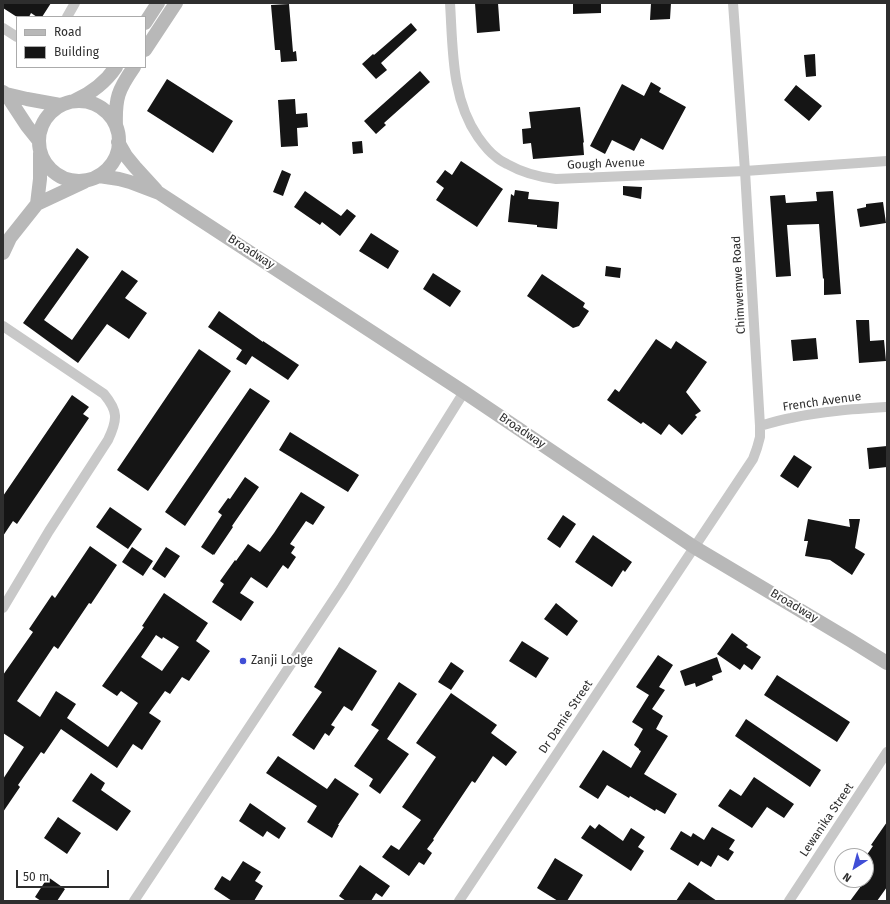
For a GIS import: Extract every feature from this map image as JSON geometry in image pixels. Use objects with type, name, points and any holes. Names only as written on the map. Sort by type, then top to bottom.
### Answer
[{"type":"main road","points":[[146,21],[158,3]]},
{"type":"main road","points":[[146,48],[176,3]]},
{"type":"main road","points":[[37,204],[40,179],[41,127],[45,120],[49,114],[60,105],[86,96],[95,90],[115,68]]},
{"type":"main road","points":[[3,253],[10,238],[37,204],[93,178],[109,168],[119,147],[116,126],[118,94],[133,68]]},
{"type":"main road","points":[[4,93],[40,102],[60,105]]},
{"type":"main road","points":[[4,93],[40,146],[45,163],[53,172],[63,178],[74,181],[93,178],[119,179],[159,193]]},
{"type":"main road","points":[[74,101],[87,102],[99,106],[110,115],[116,126]]},
{"type":"main road","points":[[118,142],[126,156],[159,193]]},
{"type":"main road","name":"Broadway","points":[[159,193],[464,392],[694,547],[887,663]]},
{"type":"street","points":[[68,16],[75,3]]},
{"type":"street","name":"Gough Avenue","points":[[450,3],[455,71],[458,91],[464,112],[483,144],[495,157],[527,174],[543,178],[556,179],[745,171],[887,161]]},
{"type":"street","name":"Chimwemwe Road","points":[[694,547],[753,458],[758,442],[760,426],[745,171],[732,3]]},
{"type":"street","points":[[3,28],[16,36]]},
{"type":"street","points":[[3,326],[104,394],[112,403],[116,415],[114,428],[108,440],[49,531],[3,608]]},
{"type":"street","points":[[134,901],[342,587],[464,392]]},
{"type":"street","name":"French Avenue","points":[[760,426],[817,413],[887,407]]},
{"type":"street","name":"Dr Damie Street","points":[[459,901],[694,547]]},
{"type":"street","name":"Lewanika Street","points":[[789,901],[887,752]]},
{"type":"building","points":[[3,3],[51,3],[43,16],[36,16],[31,13],[30,16],[16,16],[3,8]]},
{"type":"building","points":[[475,3],[498,3],[500,31],[477,33]]},
{"type":"building","points":[[573,3],[601,3],[601,13],[573,14]]},
{"type":"building","points":[[651,3],[671,3],[670,19],[650,20]]},
{"type":"building","points":[[289,4],[293,52],[296,51],[297,61],[281,62],[280,50],[275,50],[271,5]]},
{"type":"building","points":[[411,23],[417,30],[381,63],[387,70],[376,79],[362,64]]},
{"type":"building","points":[[815,54],[816,76],[806,77],[804,55]]},
{"type":"building","points":[[420,71],[430,82],[384,123],[386,125],[376,134],[364,121]]},
{"type":"building","points":[[167,79],[233,121],[213,153],[147,111]]},
{"type":"building","points":[[651,82],[661,88],[659,92],[686,107],[663,150],[641,138],[634,151],[612,140],[605,154],[590,146],[622,84],[644,96]]},
{"type":"building","points":[[796,85],[822,106],[809,121],[784,100]]},
{"type":"building","points":[[295,99],[296,114],[307,113],[308,127],[297,128],[298,146],[281,147],[278,100]]},
{"type":"building","points":[[580,107],[584,155],[533,159],[531,143],[523,144],[522,129],[531,128],[529,112]]},
{"type":"building","points":[[362,141],[363,153],[353,154],[352,142]]},
{"type":"building","points":[[461,161],[503,189],[477,227],[436,200],[444,188],[436,182],[445,170],[452,175]]},
{"type":"building","points":[[282,170],[291,174],[283,196],[273,192]]},
{"type":"building","points":[[623,186],[642,187],[641,199],[623,195]]},
{"type":"building","points":[[515,190],[529,192],[528,199],[559,202],[557,229],[508,222],[511,194],[514,196]]},
{"type":"building","points":[[305,191],[341,216],[347,209],[356,216],[340,236],[322,222],[320,225],[294,207]]},
{"type":"building","points":[[833,191],[841,294],[824,295],[819,224],[787,225],[791,276],[776,277],[770,196],[785,195],[786,203],[817,201],[816,192]]},
{"type":"building","points":[[883,202],[886,223],[860,227],[857,209],[866,207],[866,204]]},
{"type":"building","points":[[371,233],[399,251],[388,269],[359,251]]},
{"type":"building","points":[[77,248],[89,257],[44,320],[72,340],[122,270],[138,281],[125,298],[147,313],[129,339],[107,324],[78,363],[23,323]]},
{"type":"building","points":[[606,266],[621,268],[620,278],[605,276]]},
{"type":"building","points":[[433,273],[461,291],[450,307],[423,289]]},
{"type":"building","points":[[542,274],[585,303],[583,307],[589,311],[579,326],[573,328],[527,296]]},
{"type":"building","points":[[219,311],[299,365],[288,380],[252,356],[246,365],[236,359],[242,350],[208,327]]},
{"type":"building","points":[[856,320],[869,320],[870,341],[884,340],[886,361],[859,363]]},
{"type":"building","points":[[816,338],[818,359],[793,361],[791,340]]},
{"type":"building","points":[[656,339],[671,349],[676,341],[707,362],[686,392],[701,411],[695,415],[697,417],[682,435],[669,424],[661,435],[643,422],[641,424],[607,400],[615,389],[619,392]]},
{"type":"building","points":[[199,349],[231,371],[148,491],[117,470]]},
{"type":"building","points":[[250,388],[270,401],[185,526],[165,512]]},
{"type":"building","points":[[72,395],[89,407],[83,414],[89,418],[17,524],[13,521],[3,536],[3,496]]},
{"type":"building","points":[[290,432],[359,475],[348,492],[279,450]]},
{"type":"building","points":[[887,446],[887,467],[869,469],[867,448]]},
{"type":"building","points":[[794,455],[812,467],[798,488],[780,476]]},
{"type":"building","points":[[245,477],[259,487],[213,555],[201,547],[222,515],[218,512],[228,498],[230,499]]},
{"type":"building","points":[[301,492],[325,507],[313,525],[306,521],[290,544],[295,547],[291,553],[296,557],[288,569],[283,565],[267,588],[251,577],[240,593],[254,602],[241,621],[212,602],[224,584],[220,581],[248,544],[260,552]]},
{"type":"building","points":[[110,507],[142,529],[128,549],[96,527]]},
{"type":"building","points":[[563,515],[576,524],[560,548],[547,539]]},
{"type":"building","points":[[808,519],[850,527],[849,519],[860,519],[855,548],[865,554],[852,575],[830,560],[805,556],[808,541],[804,541]]},
{"type":"building","points":[[593,535],[632,562],[625,572],[623,570],[612,587],[575,562]]},
{"type":"building","points":[[90,546],[117,565],[58,649],[54,646],[17,701],[40,717],[56,691],[76,704],[67,718],[108,747],[138,703],[121,691],[117,696],[102,686],[144,627],[142,626],[164,593],[208,623],[196,641],[210,651],[189,681],[182,677],[170,694],[165,691],[149,713],[161,721],[142,750],[133,744],[117,768],[61,729],[44,754],[41,752],[18,785],[20,787],[3,812],[3,779],[24,747],[3,733],[3,675],[33,632],[29,629],[52,595],[55,598]],"holes":[[[156,635],[162,639],[163,637],[179,647],[162,671],[141,657]]]},
{"type":"building","points":[[132,547],[153,561],[143,576],[122,562]]},
{"type":"building","points":[[166,547],[180,556],[165,578],[152,569]]},
{"type":"building","points":[[556,603],[578,621],[567,636],[544,619]]},
{"type":"building","points":[[732,633],[748,645],[746,647],[761,657],[752,670],[744,664],[740,670],[717,654]]},
{"type":"building","points":[[522,641],[549,658],[536,678],[509,661]]},
{"type":"building","points":[[339,647],[377,671],[352,711],[344,706],[331,725],[335,727],[329,736],[325,733],[314,750],[292,735],[322,692],[314,687]]},
{"type":"building","points":[[658,655],[673,665],[659,687],[665,690],[652,709],[663,716],[656,729],[668,736],[644,774],[677,794],[665,814],[656,809],[655,811],[630,796],[629,798],[607,785],[598,799],[579,787],[603,750],[631,768],[641,751],[634,745],[643,729],[632,722],[649,695],[636,687]]},
{"type":"building","points":[[717,657],[722,672],[712,676],[713,680],[696,687],[695,683],[685,686],[680,671]]},
{"type":"building","points":[[451,662],[464,671],[451,690],[438,682]]},
{"type":"building","points":[[777,675],[850,722],[837,742],[764,695]]},
{"type":"building","points":[[399,682],[417,694],[387,739],[409,754],[380,794],[369,786],[373,779],[354,766],[379,730],[371,725]]},
{"type":"building","points":[[451,693],[497,725],[491,733],[517,752],[506,766],[493,756],[475,783],[472,781],[433,839],[434,840],[427,849],[432,853],[424,865],[419,862],[409,876],[382,857],[391,845],[399,850],[421,820],[402,807],[436,757],[416,743]]},
{"type":"building","points":[[746,719],[821,770],[810,787],[735,736]]},
{"type":"building","points":[[278,756],[327,789],[335,778],[359,794],[338,825],[332,838],[307,822],[317,806],[266,773]]},
{"type":"building","points":[[91,773],[105,783],[101,790],[131,811],[117,831],[72,801]]},
{"type":"building","points":[[754,777],[794,804],[784,818],[767,807],[752,828],[718,806],[730,789],[741,796]]},
{"type":"building","points":[[250,803],[286,828],[279,839],[267,831],[263,837],[239,821]]},
{"type":"building","points":[[58,817],[81,833],[67,854],[44,838]]},
{"type":"building","points":[[887,822],[887,887],[877,901],[850,901],[860,888],[874,888],[874,848],[872,848],[873,846],[871,845]]},
{"type":"building","points":[[599,824],[623,841],[631,828],[645,837],[638,847],[644,851],[631,871],[581,838],[590,825],[595,829]]},
{"type":"building","points":[[712,827],[735,840],[729,849],[734,852],[728,861],[718,855],[711,867],[701,861],[698,866],[670,849],[681,831],[691,837],[693,833],[704,840]]},
{"type":"building","points":[[555,858],[583,875],[567,901],[558,901],[537,888]]},
{"type":"building","points":[[243,861],[261,872],[255,881],[263,886],[254,901],[232,901],[214,889],[222,876],[230,881]]},
{"type":"building","points":[[360,865],[390,886],[382,897],[376,893],[371,901],[346,901],[339,896]]},
{"type":"building","points":[[48,877],[65,889],[57,901],[41,901],[35,897]]},
{"type":"building","points":[[689,882],[717,901],[676,901]]},
{"type":"place","name":"Zanji Lodge","points":[[243,661]]}]
